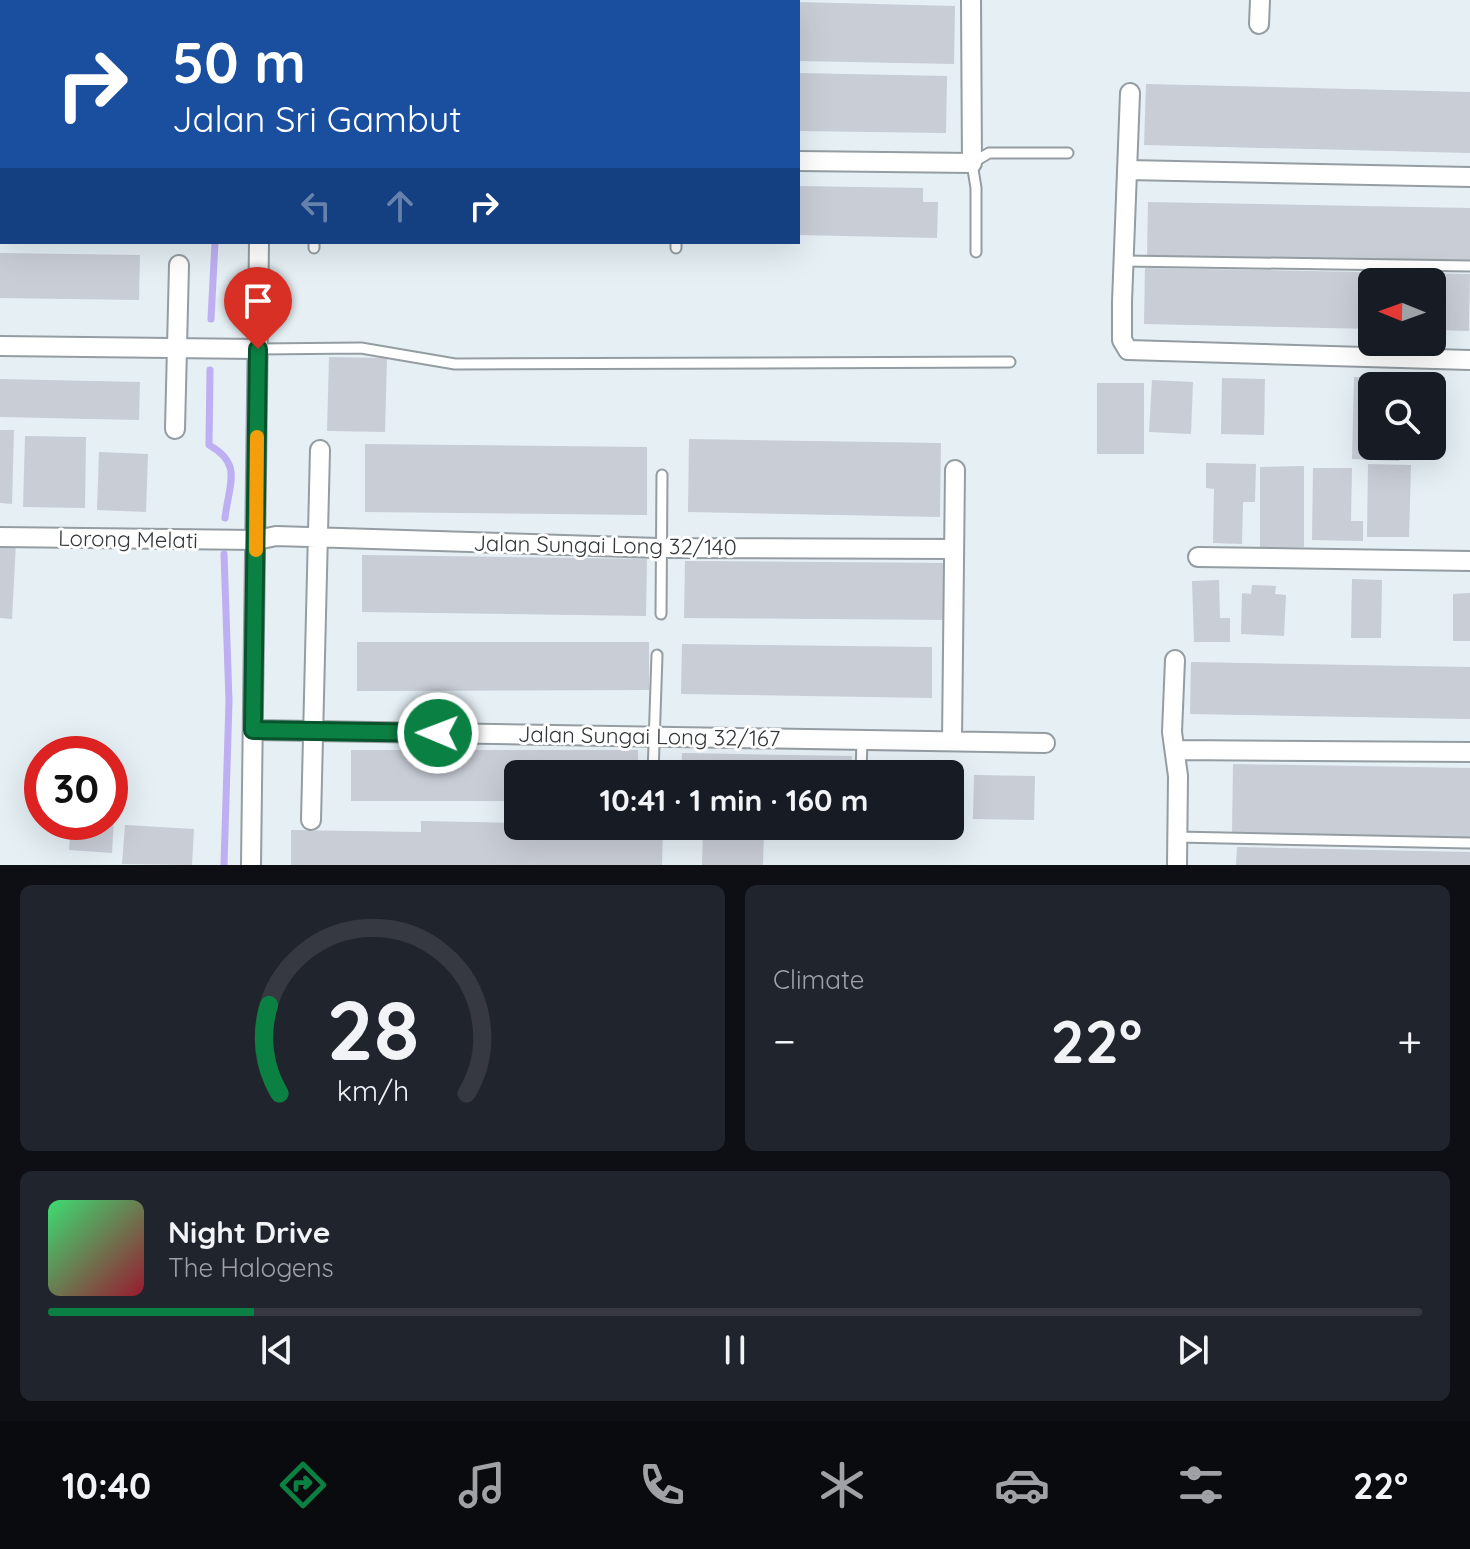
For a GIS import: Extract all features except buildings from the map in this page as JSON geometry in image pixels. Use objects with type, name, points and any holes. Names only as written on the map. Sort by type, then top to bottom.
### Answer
[{"type":"street","points":[[800,161],[972,163],[971,0]]},
{"type":"street","points":[[1259,24],[1260,0]]},
{"type":"street","points":[[1130,93],[1122,340],[1128,350],[1470,360]]},
{"type":"street","points":[[1128,170],[1470,177]]},
{"type":"street","points":[[251,865],[259,244]]},
{"type":"street","points":[[175,429],[179,265]]},
{"type":"street","points":[[0,346],[258,349]]},
{"type":"street","points":[[311,820],[320,450]]},
{"type":"street","points":[[952,741],[955,470]]},
{"type":"street","name":"Jalan Sungai Long 32/140","points":[[257,540],[276,536],[659,548],[954,549]]},
{"type":"street","name":"Lorong Melati","points":[[0,537],[257,540]]},
{"type":"street","points":[[1198,557],[1470,561]]},
{"type":"street","points":[[1175,660],[1172,732],[1176,750],[1177,865]]},
{"type":"street","name":"Jalan Sungai Long 32/167","points":[[253,730],[1045,743]]},
{"type":"street","points":[[1176,750],[1470,752]]},
{"type":"lane","points":[[976,252],[976,188],[972,163],[989,153],[1068,153]]},
{"type":"lane","points":[[1124,261],[1470,266]]},
{"type":"lane","points":[[258,349],[361,348],[455,364],[1010,362]]},
{"type":"lane","points":[[661,614],[659,548],[662,475]]},
{"type":"lane","points":[[653,760],[657,655]]},
{"type":"lane","points":[[861,760],[862,739]]},
{"type":"lane","points":[[1177,837],[1470,843]]},
{"type":"waterway","points":[[211,319],[215,244]]},
{"type":"waterway","points":[[210,370],[209,445],[226,460],[231,476],[225,518]]},
{"type":"waterway","points":[[224,554],[229,701],[224,865]]},
{"type":"slow traffic","points":[[256,550],[257,437]]},
{"type":"route","points":[[258,349],[253,730],[438,733]]}]
